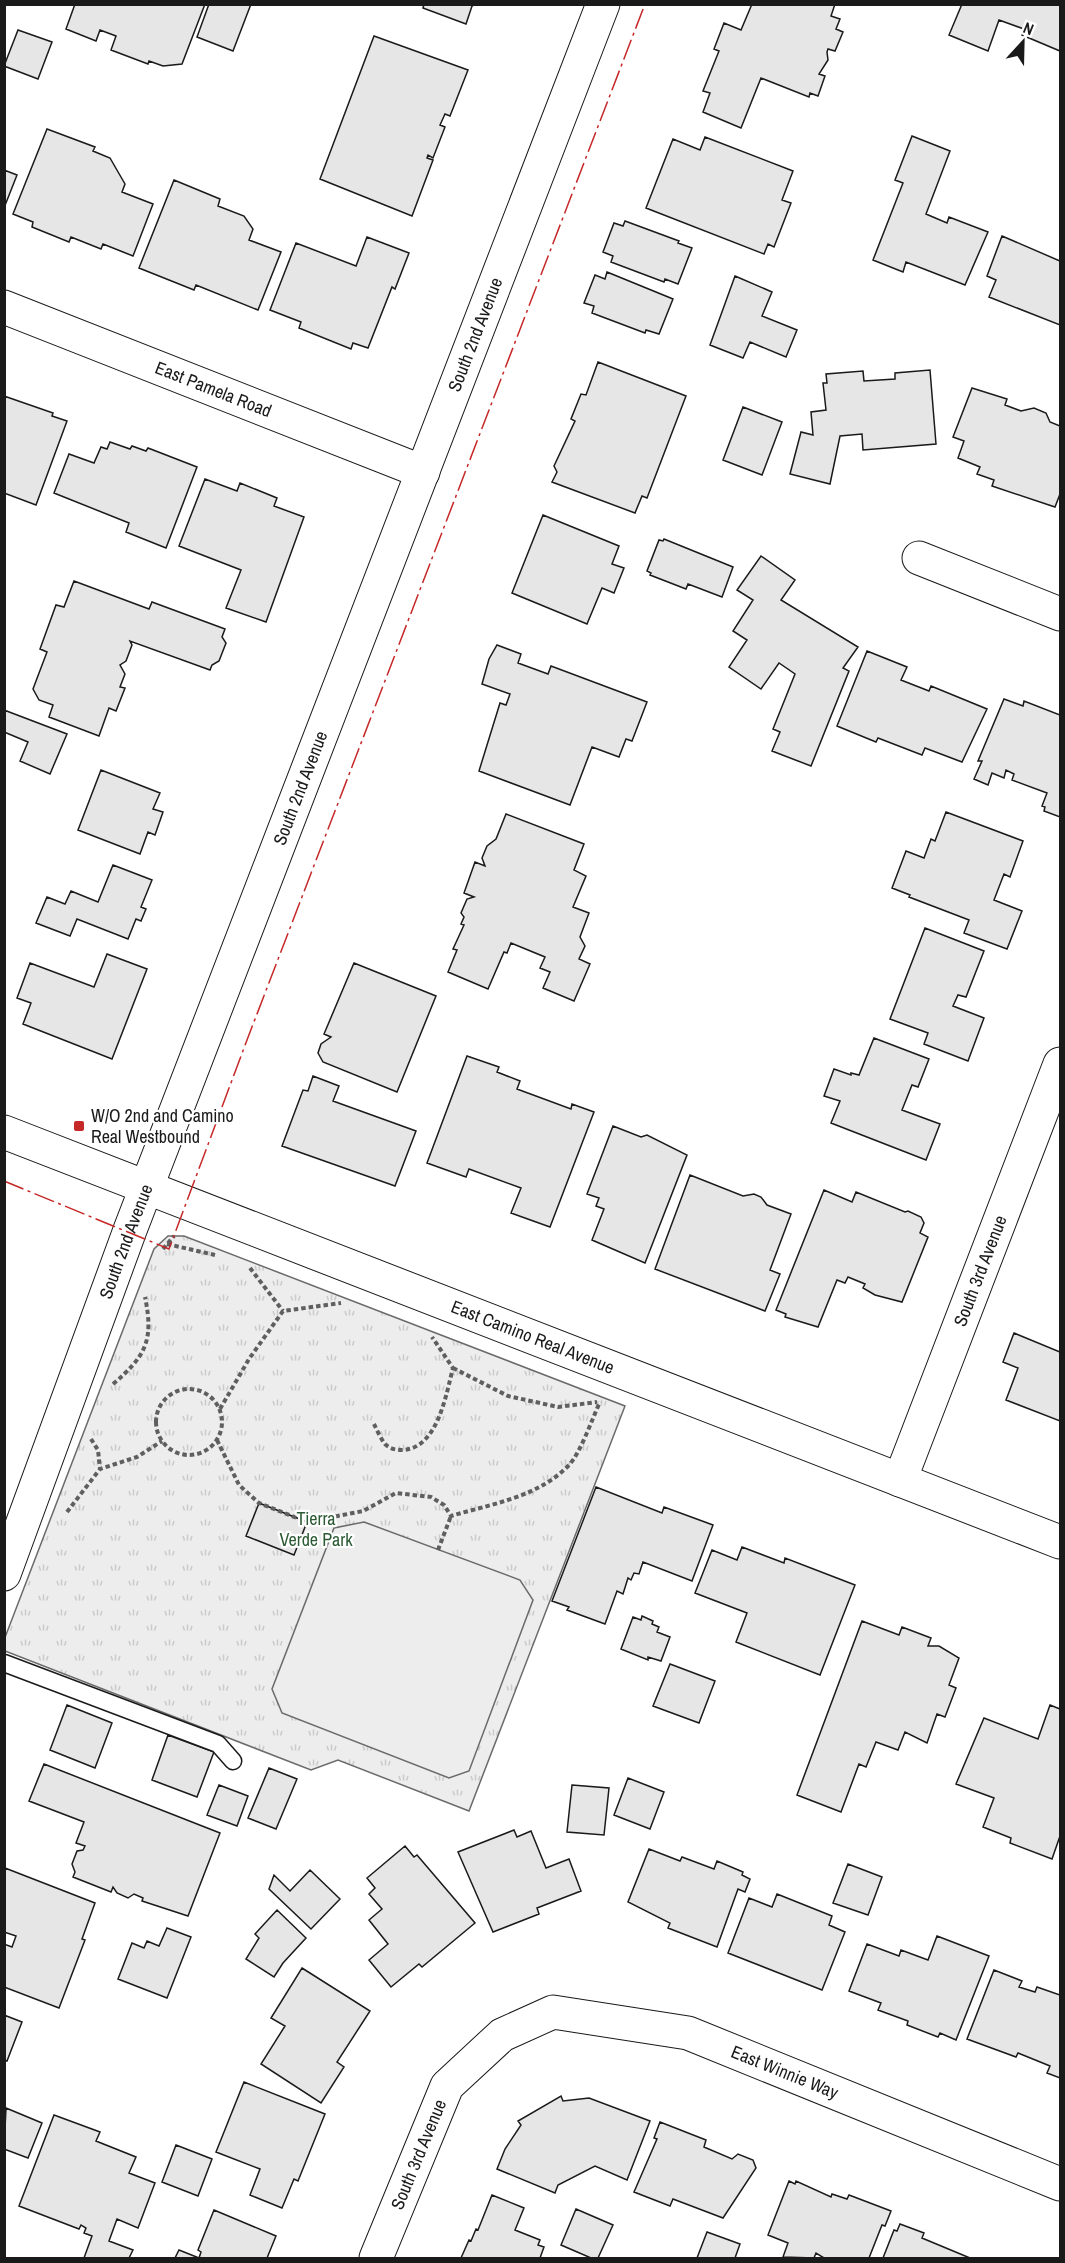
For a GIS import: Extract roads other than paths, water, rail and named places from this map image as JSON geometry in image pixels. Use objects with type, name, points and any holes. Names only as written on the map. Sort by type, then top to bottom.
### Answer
[{"type":"street","name":"South 2nd Avenue","points":[[4,1574],[147,1187],[603,4]]},
{"type":"street","name":"East Pamela Road","points":[[4,307],[423,472]]},
{"type":"street","points":[[919,558],[1060,614]]},
{"type":"street","name":"South 3rd Avenue","points":[[900,1480],[1060,1064]]},
{"type":"street","name":"East Camino Real Avenue","points":[[4,1132],[1060,1542]]},
{"type":"street","name":"East Winnie Way","points":[[502,2035],[553,2012],[688,2033],[1060,2184]]},
{"type":"street","name":"South 3rd Avenue","points":[[376,2259],[447,2086],[502,2035]]},
{"type":"lane","points":[[4,1663],[218,1744],[233,1761]]},
{"type":"place","name":"W/O 2nd and Camino Real Westbound","points":[[79,1126]]},
{"type":"park label","name":"Tierra Verde Park","points":[[316,1529]]}]
